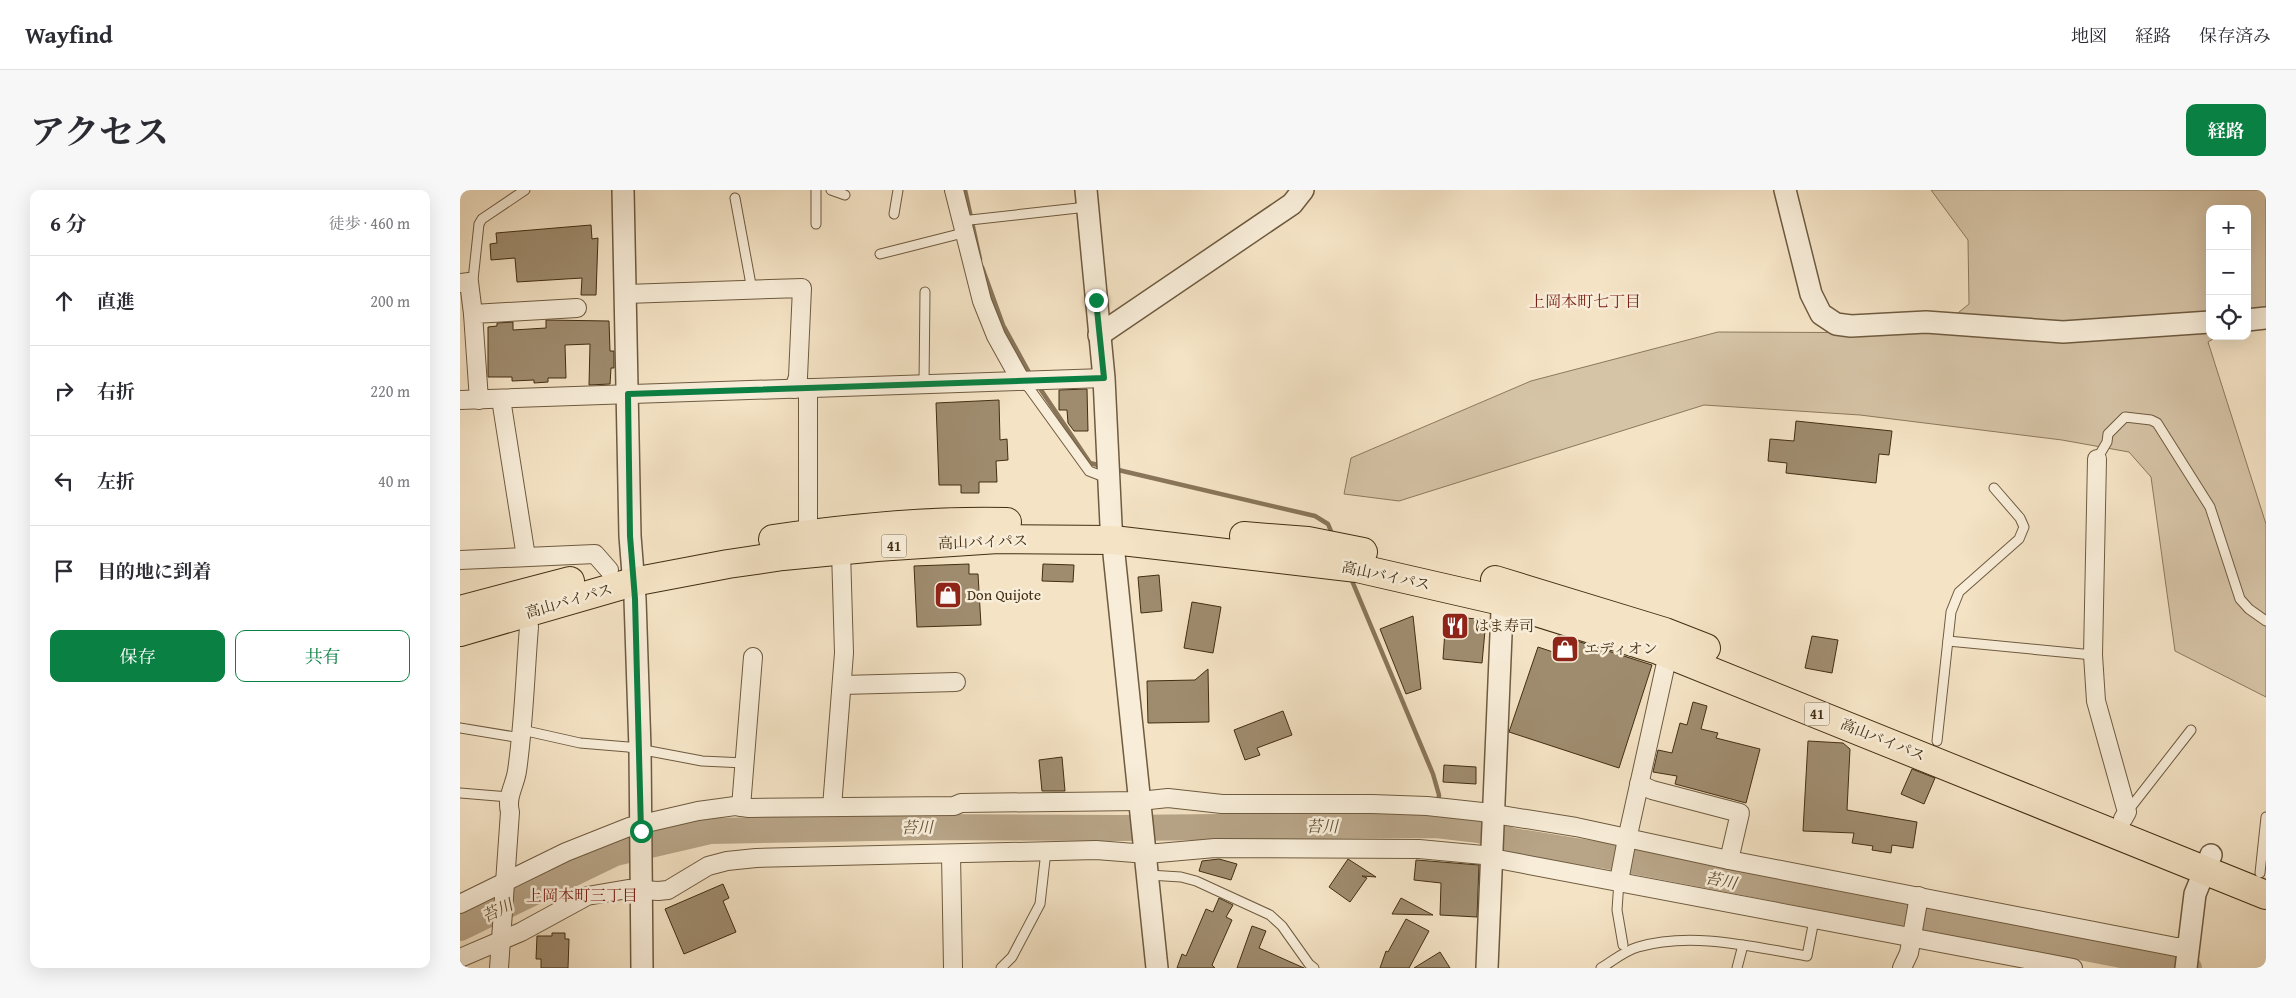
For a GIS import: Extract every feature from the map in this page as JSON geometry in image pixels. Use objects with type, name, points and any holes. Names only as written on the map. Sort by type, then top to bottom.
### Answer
[{"type":"highway","name":"高山バイパス","points":[[460,610],[748,543],[840,530],[979,522],[1112,533],[1298,540],[1341,557],[1502,591],[1665,632],[2125,815],[2208,862]]},
{"type":"highway","name":"高山バイパス","points":[[460,632],[526,613],[625,572],[728,564],[842,551],[1112,533]]},
{"type":"highway","name":"高山バイパス","points":[[1502,591],[2208,862],[2264,881]]},
{"type":"street","points":[[623,190],[628,394],[625,572],[640,749],[642,968]]},
{"type":"street","points":[[954,190],[966,223],[982,301],[996,336],[1023,381]]},
{"type":"street","points":[[1099,335],[1292,204],[1303,190]]},
{"type":"street","points":[[1785,190],[1811,294],[1822,314],[1836,324],[1851,326],[1926,322],[2063,332],[2206,322]]},
{"type":"street","points":[[1089,195],[1104,378],[1112,533],[1157,968]]},
{"type":"street","points":[[464,283],[473,314],[479,400]]},
{"type":"street","points":[[626,294],[802,288],[798,376],[801,388],[808,524]]},
{"type":"street","points":[[473,314],[578,308]]},
{"type":"street","points":[[2251,320],[2266,318]]},
{"type":"street","points":[[460,400],[1104,378]]},
{"type":"street","points":[[502,399],[526,557]]},
{"type":"street","points":[[2097,458],[2093,655],[2096,701],[2125,815]]},
{"type":"street","points":[[832,807],[842,685],[844,611],[842,551]]},
{"type":"street","points":[[460,560],[595,554],[625,572]]},
{"type":"street","points":[[1487,968],[1502,591]]},
{"type":"street","points":[[499,968],[510,812],[509,797],[517,773],[521,734],[529,627],[526,613]]},
{"type":"street","points":[[1620,878],[1626,841],[1668,654]]},
{"type":"street","points":[[741,807],[753,658]]},
{"type":"street","points":[[842,685],[956,682]]},
{"type":"street","points":[[1639,784],[1652,790],[1740,813],[1729,860]]},
{"type":"street","points":[[460,904],[566,852],[629,827],[641,827],[698,811],[741,807],[954,806],[961,803],[1141,805],[1168,798],[1222,804],[1427,806],[1576,827],[1626,841],[2176,947],[2187,956]]},
{"type":"street","points":[[460,958],[587,896],[628,889],[641,884],[668,890],[708,866],[727,860],[1096,850],[1147,858],[1215,848],[1420,848],[1492,855],[1620,878],[1814,920],[1912,935],[2073,968]]},
{"type":"street","points":[[950,854],[953,968]]},
{"type":"street","points":[[2187,956],[2195,894],[2208,862]]},
{"type":"street","points":[[1902,968],[1909,954],[1918,898]]},
{"type":"lane","points":[[464,283],[473,280],[479,224],[486,216],[525,190]]},
{"type":"lane","points":[[816,190],[816,224]]},
{"type":"lane","points":[[831,190],[845,195]]},
{"type":"lane","points":[[894,214],[898,190]]},
{"type":"lane","points":[[880,254],[966,223],[1089,195]]},
{"type":"lane","points":[[735,198],[752,290]]},
{"type":"lane","points":[[924,384],[925,292]]},
{"type":"lane","points":[[1023,381],[1089,470],[1109,472]]},
{"type":"lane","points":[[2097,458],[2107,442],[2108,434],[2125,417],[2151,420],[2157,423],[2210,507],[2240,598],[2249,609],[2266,621]]},
{"type":"lane","points":[[1937,741],[1948,641],[1955,598],[2019,538],[2024,527],[2020,518],[1994,488]]},
{"type":"lane","points":[[1948,641],[2093,655]]},
{"type":"lane","points":[[460,728],[640,749],[702,761],[745,763]]},
{"type":"lane","points":[[2125,815],[2191,730]]},
{"type":"lane","points":[[460,793],[509,797]]},
{"type":"lane","points":[[2264,881],[2266,817]]},
{"type":"lane","points":[[1001,968],[1012,957],[1040,904],[1046,851]]},
{"type":"lane","points":[[1147,858],[1181,877],[1196,881],[1270,915],[1282,926],[1309,964],[1314,968]]},
{"type":"lane","points":[[1620,878],[1618,910],[1623,945]]},
{"type":"lane","points":[[1601,968],[1626,951],[1648,945],[1690,941],[1721,942],[1807,956],[1814,920]]},
{"type":"lane","points":[[1737,968],[1743,945]]},
{"type":"shaded area","points":[[1931,190],[2266,190],[2266,313],[2251,320],[2251,205],[2206,205],[2206,340],[2211,340],[2208,342],[2266,524],[2266,697],[2175,651],[2151,477],[2129,452],[2062,440],[1860,415],[1704,405],[1399,501],[1344,494],[1351,458],[1531,381],[1718,332],[1933,333],[1969,304],[1968,240]]},
{"type":"building","points":[[591,225],[592,239],[598,238],[596,295],[581,295],[582,278],[517,282],[515,258],[491,260],[490,244],[497,243],[496,233]]},
{"type":"building","points":[[546,320],[609,321],[610,351],[614,351],[614,368],[611,368],[610,384],[589,385],[590,344],[565,345],[566,378],[548,378],[548,382],[534,383],[534,380],[512,381],[512,377],[488,377],[488,327],[497,326],[497,323],[513,322],[513,330],[546,328]]},
{"type":"building","points":[[1087,389],[1088,431],[1074,431],[1068,423],[1067,410],[1059,410],[1059,390]]},
{"type":"building","points":[[999,400],[1000,440],[1007,439],[1008,460],[996,461],[997,482],[979,482],[979,493],[961,493],[961,485],[939,485],[936,403]]},
{"type":"building","points":[[1796,421],[1892,431],[1889,455],[1879,454],[1876,483],[1786,473],[1787,463],[1768,461],[1770,439],[1794,441]]},
{"type":"building","points":[[969,564],[969,574],[978,574],[981,625],[917,627],[914,566]]},
{"type":"building","points":[[1043,564],[1074,565],[1073,582],[1042,581]]},
{"type":"building","points":[[1159,575],[1162,611],[1141,613],[1138,577]]},
{"type":"building","points":[[1192,602],[1221,607],[1213,653],[1184,648]]},
{"type":"building","points":[[1413,616],[1421,689],[1406,694],[1380,629]]},
{"type":"building","points":[[1446,616],[1486,620],[1482,663],[1443,659]]},
{"type":"building","points":[[1558,635],[1652,665],[1619,768],[1509,732],[1538,647],[1553,652]]},
{"type":"building","points":[[1812,636],[1838,640],[1832,673],[1805,668]]},
{"type":"building","points":[[1208,669],[1209,722],[1148,723],[1147,681],[1195,680]]},
{"type":"building","points":[[1693,702],[1707,706],[1701,729],[1718,733],[1716,738],[1760,749],[1746,803],[1675,784],[1677,776],[1653,772],[1658,750],[1672,753],[1680,723],[1687,725]]},
{"type":"building","points":[[1283,711],[1292,735],[1257,748],[1260,755],[1245,760],[1234,730]]},
{"type":"building","points":[[1808,741],[1843,743],[1850,749],[1847,810],[1917,822],[1913,848],[1892,845],[1891,853],[1872,850],[1873,846],[1852,843],[1854,833],[1803,831]]},
{"type":"building","points":[[1062,757],[1065,791],[1042,791],[1039,760]]},
{"type":"building","points":[[1444,765],[1476,767],[1476,784],[1443,782]]},
{"type":"building","points":[[1912,769],[1935,778],[1924,804],[1901,794]]},
{"type":"building","points":[[1219,859],[1237,864],[1231,880],[1199,871],[1202,861]]},
{"type":"building","points":[[1348,859],[1376,877],[1362,876],[1367,878],[1350,902],[1329,887]]},
{"type":"building","points":[[1416,860],[1479,865],[1477,917],[1440,915],[1441,883],[1414,880]]},
{"type":"building","points":[[723,884],[729,898],[723,901],[736,932],[684,954],[665,909]]},
{"type":"building","points":[[1219,898],[1233,905],[1226,917],[1232,920],[1212,965],[1215,968],[1177,968],[1182,954],[1186,956],[1206,909],[1213,912]]},
{"type":"building","points":[[1401,898],[1433,915],[1392,914]]},
{"type":"building","points":[[1406,919],[1429,931],[1409,968],[1380,968],[1386,951],[1388,952]]},
{"type":"building","points":[[1252,926],[1266,931],[1259,948],[1304,968],[1237,968]]},
{"type":"building","points":[[552,933],[565,933],[565,939],[569,939],[568,968],[541,968],[541,959],[536,959],[537,936],[552,936]]},
{"type":"building","points":[[1440,952],[1450,968],[1414,968]]},
{"type":"waterway","points":[[965,190],[980,259]]},
{"type":"waterway","points":[[982,267],[1003,325],[1031,376]]},
{"type":"waterway","points":[[1037,384],[1090,463],[1102,466]]},
{"type":"waterway","points":[[1114,469],[1315,516],[1328,524],[1333,536]]},
{"type":"waterway","points":[[1350,576],[1433,774],[1439,795],[1438,803]]},
{"type":"waterway","points":[[1436,825],[1438,810]]},
{"type":"waterway","name":"苔川","points":[[460,928],[615,853],[710,831],[931,827],[1119,828],[1436,825],[1479,830],[1513,841],[1607,856],[2189,968]]},
{"type":"place","name":"Don Quijote","points":[[948,595]]},
{"type":"place","name":"はま寿司","points":[[1455,626]]},
{"type":"place","name":"エディオン","points":[[1565,649]]},
{"type":"district","name":"上岡本町七丁目","points":[[1585,301]]},
{"type":"district","name":"上岡本町三丁目","points":[[582,895]]},
{"type":"route","points":[[641,831],[635,599],[630,536],[628,394],[1104,378],[1096,300]]}]
